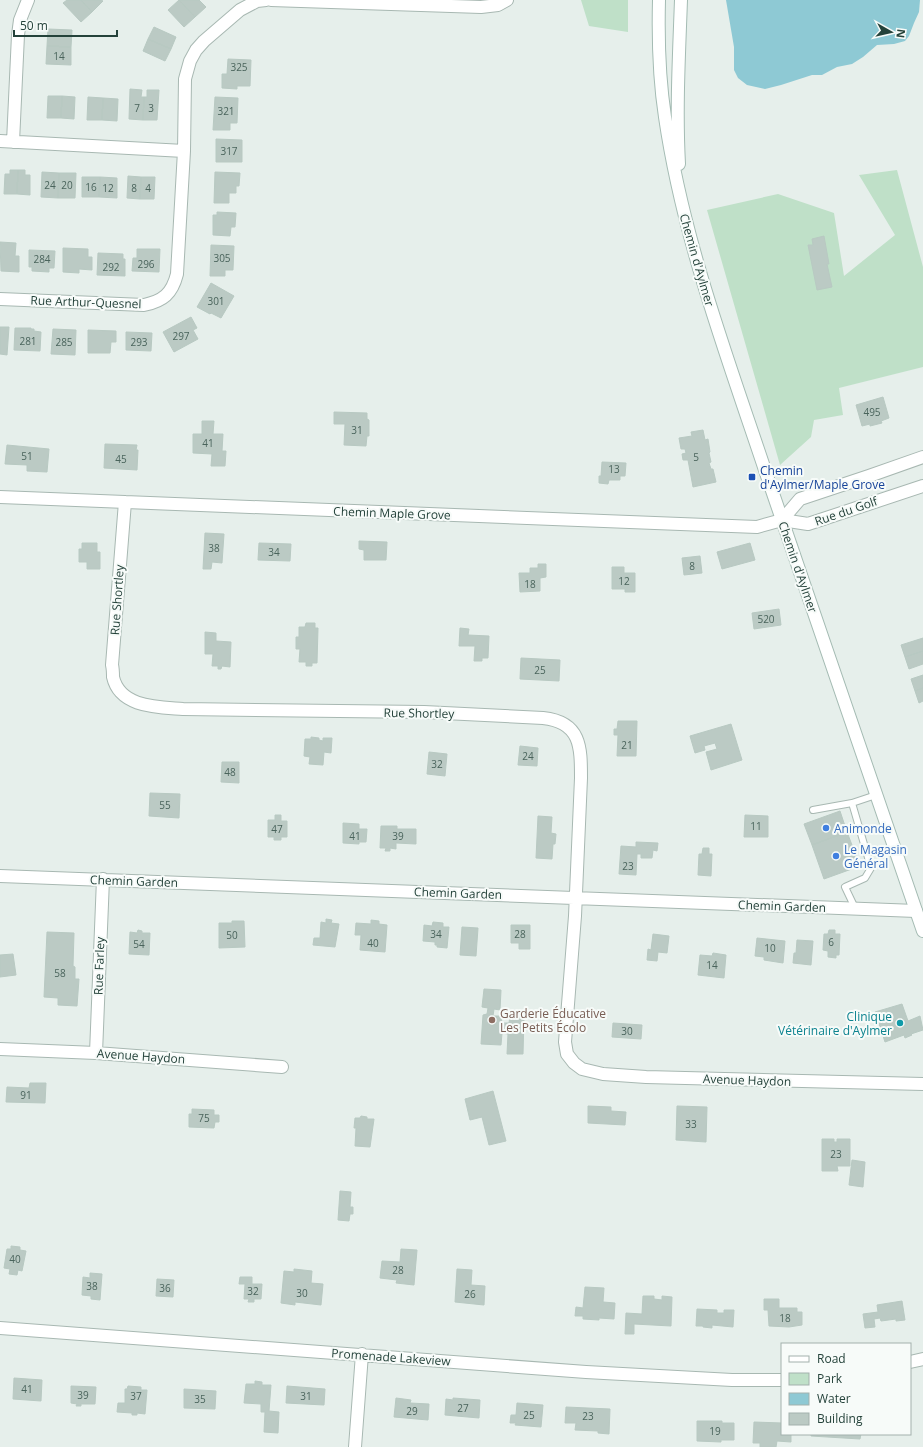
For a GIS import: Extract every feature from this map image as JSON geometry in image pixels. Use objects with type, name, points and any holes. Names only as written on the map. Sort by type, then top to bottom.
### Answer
[{"type":"street","points":[[13,142],[18,35],[20,20],[28,0]]},
{"type":"street","name":"Rue Arthur-Quesnel","points":[[0,299],[144,305],[154,303],[170,292],[175,283],[177,274],[184,151],[185,79],[187,69],[196,50],[240,10],[257,1],[266,0]]},
{"type":"street","points":[[271,0],[481,7],[498,5],[507,0]]},
{"type":"street","name":"Chemin d'Aylmer","points":[[659,0],[660,60],[669,144],[681,201],[701,277],[782,520],[923,931]]},
{"type":"street","name":"Chemin d'Aylmer","points":[[681,0],[678,138],[681,201]]},
{"type":"street","points":[[0,141],[184,151]]},
{"type":"street","points":[[782,520],[800,499],[923,457]]},
{"type":"street","name":"Rue du Golf","points":[[782,520],[808,524],[923,486]]},
{"type":"street","name":"Chemin Maple Grove","points":[[0,498],[757,527],[782,520]]},
{"type":"street","name":"Rue Shortley","points":[[125,502],[112,665],[114,678],[118,688],[125,696],[134,701],[148,706],[183,709],[424,712],[543,718],[553,719],[569,726],[579,743],[581,759],[576,898],[565,1042],[567,1054],[574,1063]]},
{"type":"street","name":"Chemin Garden","points":[[0,876],[916,911]]},
{"type":"street","name":"Rue Farley","points":[[96,1053],[103,880]]},
{"type":"street","name":"Avenue Haydon","points":[[0,1049],[96,1053],[282,1067]]},
{"type":"street","name":"Avenue Haydon","points":[[574,1063],[582,1069],[592,1072],[646,1077],[923,1084]]},
{"type":"street","name":"Promenade Lakeview","points":[[0,1328],[586,1372],[732,1380],[781,1380]]},
{"type":"street","points":[[355,1447],[362,1354]]},
{"type":"street","points":[[911,1362],[923,1358]]},
{"type":"lane","points":[[813,810],[852,802],[876,795]]},
{"type":"lane","points":[[852,802],[871,868],[865,878],[844,887],[855,908]]},
{"type":"green space","points":[[581,0],[628,0],[628,32],[589,26]]},
{"type":"green space","points":[[897,170],[923,267],[923,367],[839,388],[843,415],[814,420],[811,437],[780,465],[707,210],[778,194],[834,213],[844,276],[895,235],[859,175]]},
{"type":"water","points":[[726,0],[920,0],[919,12],[909,36],[905,41],[894,44],[877,45],[852,64],[837,67],[822,75],[812,75],[765,89],[747,85],[738,78],[734,70],[734,47]]},
{"type":"building","points":[[67,0],[81,0],[92,12],[81,22],[63,3]]},
{"type":"building","points":[[81,0],[101,0],[103,1],[92,12]]},
{"type":"building","points":[[179,0],[199,0],[206,7],[195,17]]},
{"type":"building","points":[[179,0],[195,17],[184,27],[168,10]]},
{"type":"building","points":[[154,27],[176,37],[171,49],[148,39]]},
{"type":"building","points":[[48,29],[72,30],[71,47],[47,46]]},
{"type":"building","points":[[148,39],[171,49],[165,61],[143,51]]},
{"type":"building","points":[[47,46],[71,47],[71,65],[46,64]]},
{"type":"building","points":[[228,59],[251,60],[250,86],[237,86],[237,89],[222,88],[222,74],[227,74]]},
{"type":"building","points":[[130,89],[142,90],[141,97],[144,97],[143,120],[129,119]]},
{"type":"building","points":[[147,90],[159,90],[157,120],[143,120],[144,97],[147,97]]},
{"type":"building","points":[[48,96],[62,96],[61,118],[47,118]]},
{"type":"building","points":[[62,96],[75,97],[74,119],[61,118]]},
{"type":"building","points":[[88,97],[103,98],[102,120],[87,120]]},
{"type":"building","points":[[215,97],[238,98],[237,123],[230,123],[230,130],[213,130]]},
{"type":"building","points":[[103,98],[118,99],[117,121],[102,120]]},
{"type":"building","points":[[216,139],[242,140],[242,162],[216,162]]},
{"type":"building","points":[[10,170],[18,170],[17,194],[4,194],[5,174],[10,174]]},
{"type":"building","points":[[18,170],[25,170],[25,175],[30,175],[30,195],[17,194]]},
{"type":"building","points":[[42,172],[59,173],[58,198],[41,197]]},
{"type":"building","points":[[215,172],[240,173],[239,186],[236,186],[236,193],[229,193],[229,203],[214,203]]},
{"type":"building","points":[[59,173],[76,173],[75,198],[58,198]]},
{"type":"building","points":[[128,176],[141,177],[140,199],[127,198]]},
{"type":"building","points":[[82,177],[100,177],[99,197],[82,197]]},
{"type":"building","points":[[100,177],[117,178],[117,198],[99,197]]},
{"type":"building","points":[[141,177],[155,177],[154,199],[140,199]]},
{"type":"building","points":[[217,212],[236,213],[235,227],[231,227],[230,236],[213,235],[213,215],[217,215]]},
{"type":"building","points":[[824,236],[829,264],[827,264],[832,287],[817,290],[808,245],[813,245],[812,239]]},
{"type":"building","points":[[0,242],[16,243],[15,256],[19,256],[19,272],[1,271]]},
{"type":"building","points":[[211,245],[234,246],[233,270],[225,270],[225,276],[210,276]]},
{"type":"building","points":[[63,248],[88,249],[88,257],[92,257],[92,270],[79,269],[79,273],[63,272]]},
{"type":"building","points":[[137,249],[160,249],[159,272],[132,271],[133,258],[137,258]]},
{"type":"building","points":[[29,250],[55,251],[54,268],[49,268],[49,272],[32,271],[32,267],[29,267]]},
{"type":"building","points":[[98,253],[123,254],[123,259],[125,259],[125,276],[97,275]]},
{"type":"building","points":[[211,283],[234,296],[221,318],[197,307]]},
{"type":"building","points":[[191,317],[197,328],[193,330],[198,339],[174,352],[163,332]]},
{"type":"building","points":[[0,327],[9,327],[7,355],[0,354]]},
{"type":"building","points":[[15,328],[31,328],[34,329],[34,331],[41,332],[40,351],[14,350]]},
{"type":"building","points":[[53,329],[76,330],[75,355],[51,354]]},
{"type":"building","points":[[88,330],[116,331],[116,342],[111,342],[110,353],[88,353]]},
{"type":"building","points":[[126,332],[152,333],[151,351],[126,350]]},
{"type":"building","points":[[883,397],[889,418],[881,421],[882,423],[862,426],[856,405]]},
{"type":"building","points":[[334,412],[367,413],[367,419],[369,420],[369,436],[367,436],[366,446],[344,445],[345,424],[334,424]]},
{"type":"building","points":[[202,421],[214,421],[213,434],[223,434],[222,451],[226,451],[225,466],[211,466],[212,454],[193,453],[193,434],[202,434]]},
{"type":"building","points":[[703,430],[705,440],[708,439],[711,462],[709,463],[711,469],[713,469],[716,482],[693,487],[688,460],[683,460],[682,454],[686,453],[685,449],[681,449],[679,438],[692,436],[691,432]]},
{"type":"building","points":[[105,444],[137,445],[137,470],[104,468]]},
{"type":"building","points":[[7,445],[49,449],[47,472],[27,471],[27,465],[5,464]]},
{"type":"building","points":[[602,462],[626,463],[625,476],[620,476],[620,480],[609,480],[608,484],[599,483]]},
{"type":"building","points":[[205,533],[224,534],[222,563],[212,562],[211,569],[203,569]]},
{"type":"building","points":[[359,541],[387,542],[386,560],[364,560],[364,550],[359,549]]},
{"type":"building","points":[[82,543],[97,543],[97,552],[100,552],[100,569],[87,569],[87,562],[79,562],[79,549],[82,549]]},
{"type":"building","points":[[259,543],[291,544],[290,561],[258,560]]},
{"type":"building","points":[[750,543],[755,560],[722,569],[717,552]]},
{"type":"building","points":[[700,556],[702,573],[684,575],[682,558]]},
{"type":"building","points":[[538,564],[546,564],[546,577],[540,578],[540,591],[520,592],[519,573],[530,573],[530,568],[538,568]]},
{"type":"building","points":[[612,567],[624,567],[624,573],[635,573],[635,592],[625,592],[625,589],[612,589]]},
{"type":"building","points":[[779,609],[781,625],[754,629],[752,613]]},
{"type":"building","points":[[306,623],[315,623],[315,628],[318,628],[317,663],[312,663],[312,666],[306,666],[306,662],[299,662],[300,649],[296,649],[296,637],[299,637],[299,627],[305,627]]},
{"type":"building","points":[[460,628],[469,629],[468,635],[489,636],[488,658],[482,658],[482,661],[474,661],[475,646],[459,646]]},
{"type":"building","points":[[205,632],[216,633],[216,641],[231,642],[230,667],[222,666],[221,669],[218,669],[218,666],[212,666],[213,654],[205,654]]},
{"type":"building","points":[[923,638],[923,651],[905,657],[901,645]]},
{"type":"building","points":[[923,651],[923,664],[909,669],[905,657]]},
{"type":"building","points":[[521,658],[560,660],[559,681],[520,679]]},
{"type":"building","points":[[923,675],[923,688],[915,691],[911,679]]},
{"type":"building","points":[[923,688],[923,701],[919,703],[915,691]]},
{"type":"building","points":[[618,721],[637,721],[636,756],[617,756],[618,735],[614,735],[614,729],[617,729]]},
{"type":"building","points":[[731,724],[742,760],[711,770],[706,752],[717,749],[715,743],[704,746],[705,750],[695,753],[690,736]]},
{"type":"building","points":[[311,737],[319,738],[319,740],[323,741],[323,738],[332,738],[331,753],[324,752],[323,765],[309,764],[310,757],[304,756],[305,739],[311,739]]},
{"type":"building","points":[[520,746],[538,748],[537,766],[518,765]]},
{"type":"building","points":[[429,752],[447,754],[445,776],[427,774]]},
{"type":"building","points":[[222,762],[239,762],[239,783],[221,782]]},
{"type":"building","points":[[150,793],[180,794],[179,818],[149,816]]},
{"type":"building","name":"Animonde","points":[[840,811],[847,832],[812,845],[804,824]]},
{"type":"building","points":[[275,815],[281,815],[281,821],[287,821],[287,837],[281,837],[281,840],[274,840],[274,837],[268,837],[268,820],[275,820]]},
{"type":"building","points":[[745,815],[768,816],[768,837],[744,837]]},
{"type":"building","points":[[538,816],[552,817],[551,833],[556,834],[555,844],[553,844],[552,859],[536,858]]},
{"type":"building","points":[[343,823],[359,824],[359,829],[367,829],[366,842],[359,842],[359,844],[343,843]]},
{"type":"building","points":[[381,826],[397,826],[397,829],[416,829],[416,844],[396,843],[396,849],[390,848],[390,851],[385,851],[386,848],[380,848]]},
{"type":"building","name":"Le Magasin Général","points":[[847,832],[860,866],[824,879],[812,845]]},
{"type":"building","points":[[636,842],[658,843],[657,851],[653,850],[652,858],[641,858],[641,854],[637,854],[636,875],[619,874],[621,846],[636,847]]},
{"type":"building","points":[[703,848],[709,848],[709,854],[712,854],[711,876],[698,875],[699,854],[702,854]]},
{"type":"building","points":[[326,919],[332,920],[331,923],[339,924],[335,947],[313,945],[314,938],[320,938],[321,922],[326,923]]},
{"type":"building","points":[[371,920],[379,921],[379,924],[387,925],[385,952],[360,950],[361,935],[355,935],[356,923],[371,924]]},
{"type":"building","points":[[232,921],[244,921],[245,947],[219,948],[219,923],[232,923]]},
{"type":"building","points":[[433,922],[443,923],[443,927],[449,927],[447,948],[437,947],[435,942],[423,941],[424,925],[432,926]]},
{"type":"building","points":[[511,925],[530,925],[530,949],[519,949],[519,943],[511,943]]},
{"type":"building","points":[[462,927],[478,928],[476,956],[460,955]]},
{"type":"building","points":[[138,930],[142,931],[142,933],[150,933],[149,955],[129,954],[130,932],[137,933]]},
{"type":"building","points":[[829,930],[835,930],[835,934],[840,934],[839,955],[836,955],[836,958],[828,957],[828,951],[823,950],[824,934],[828,934]]},
{"type":"building","points":[[47,932],[74,933],[73,966],[75,967],[75,979],[79,979],[77,1006],[58,1005],[58,998],[44,997]]},
{"type":"building","points":[[653,934],[669,936],[667,953],[658,952],[657,961],[647,960],[648,949],[651,950]]},
{"type":"building","points":[[757,938],[785,941],[783,963],[764,960],[764,957],[755,956]]},
{"type":"building","points":[[797,940],[813,941],[811,965],[793,963],[794,953],[796,953]]},
{"type":"building","points":[[713,953],[726,955],[724,978],[698,975],[700,955],[712,956]]},
{"type":"building","points":[[13,954],[16,975],[0,977],[0,955]]},
{"type":"building","name":"Garderie Éducative Les Petits Écolo","points":[[484,989],[501,990],[500,1010],[494,1009],[493,1016],[501,1016],[502,1023],[509,1023],[510,1016],[524,1017],[523,1054],[507,1054],[508,1034],[502,1033],[501,1045],[481,1044],[483,1015],[487,1014],[488,1008],[482,1007]]},
{"type":"building","name":"Clinique Vétérinaire d'Aylmer","points":[[902,1004],[908,1021],[920,1016],[923,1030],[911,1034],[912,1035],[905,1038],[904,1035],[885,1042],[875,1012]]},
{"type":"building","points":[[613,1023],[642,1025],[641,1039],[612,1037]]},
{"type":"building","points":[[30,1083],[46,1083],[45,1103],[6,1102],[7,1087],[29,1088]]},
{"type":"building","points":[[493,1091],[506,1141],[489,1145],[482,1117],[470,1120],[465,1099]]},
{"type":"building","points":[[588,1106],[611,1107],[611,1111],[626,1112],[625,1125],[588,1123]]},
{"type":"building","points":[[677,1106],[707,1107],[706,1142],[676,1140]]},
{"type":"building","points":[[192,1109],[214,1110],[214,1115],[219,1115],[219,1122],[215,1122],[214,1128],[189,1127],[189,1114],[192,1114]]},
{"type":"building","points":[[361,1116],[367,1117],[367,1119],[374,1119],[370,1147],[355,1146],[355,1118],[360,1118]]},
{"type":"building","points":[[822,1139],[834,1139],[834,1142],[837,1142],[837,1139],[850,1139],[850,1166],[837,1166],[838,1171],[822,1171]]},
{"type":"building","points":[[852,1160],[865,1162],[863,1187],[849,1185]]},
{"type":"building","points":[[340,1191],[351,1192],[350,1207],[353,1207],[353,1214],[350,1214],[349,1221],[338,1220]]},
{"type":"building","points":[[11,1246],[20,1247],[20,1250],[26,1251],[22,1271],[18,1270],[17,1275],[9,1274],[10,1269],[4,1268],[7,1249],[11,1249]]},
{"type":"building","points":[[401,1249],[417,1250],[414,1285],[396,1283],[397,1280],[380,1278],[382,1261],[400,1262]]},
{"type":"building","points":[[294,1269],[312,1271],[311,1283],[323,1284],[321,1305],[295,1302],[295,1305],[281,1303],[284,1271],[294,1272]]},
{"type":"building","points":[[457,1269],[472,1270],[471,1285],[485,1286],[484,1305],[455,1302]]},
{"type":"building","points":[[90,1273],[102,1274],[100,1300],[91,1299],[91,1296],[82,1295],[83,1277],[90,1278]]},
{"type":"building","points":[[240,1277],[252,1277],[252,1284],[262,1284],[261,1299],[254,1299],[254,1302],[248,1302],[249,1299],[244,1299],[245,1284],[239,1284]]},
{"type":"building","points":[[157,1279],[174,1280],[173,1297],[156,1296]]},
{"type":"building","points":[[585,1287],[604,1288],[603,1302],[615,1303],[614,1319],[583,1319],[583,1316],[575,1316],[576,1307],[583,1308]]},
{"type":"building","points":[[643,1296],[654,1296],[654,1299],[662,1300],[662,1296],[672,1297],[671,1326],[634,1324],[634,1334],[625,1334],[626,1313],[642,1314]]},
{"type":"building","points":[[764,1299],[779,1299],[779,1308],[797,1308],[797,1312],[802,1312],[802,1325],[789,1327],[769,1326],[768,1310],[764,1310]]},
{"type":"building","points":[[902,1301],[905,1320],[896,1321],[896,1319],[881,1321],[880,1318],[874,1319],[875,1327],[865,1328],[863,1314],[878,1312],[877,1305]]},
{"type":"building","points":[[697,1309],[717,1310],[717,1313],[724,1313],[724,1310],[734,1310],[733,1327],[712,1325],[712,1328],[696,1326]]},
{"type":"building","points":[[14,1378],[42,1380],[41,1401],[13,1399]]},
{"type":"building","points":[[255,1381],[262,1382],[262,1385],[271,1385],[269,1411],[279,1412],[278,1433],[264,1432],[265,1412],[261,1412],[261,1404],[244,1403],[246,1384],[255,1384]]},
{"type":"building","points":[[71,1386],[96,1387],[95,1404],[81,1404],[81,1406],[76,1406],[77,1404],[71,1403]]},
{"type":"building","points":[[128,1386],[141,1387],[141,1390],[147,1390],[145,1414],[137,1413],[137,1415],[132,1415],[132,1413],[117,1412],[118,1403],[125,1403],[125,1389],[127,1389]]},
{"type":"building","points":[[287,1386],[325,1389],[324,1405],[286,1403]]},
{"type":"building","points":[[184,1389],[216,1391],[215,1409],[184,1408]]},
{"type":"building","points":[[396,1398],[411,1400],[410,1403],[429,1404],[428,1420],[394,1417]]},
{"type":"building","points":[[453,1398],[480,1400],[479,1418],[445,1415],[446,1399],[453,1400]]},
{"type":"building","points":[[517,1403],[543,1405],[541,1427],[515,1425],[516,1423],[510,1423],[511,1415],[516,1415]]},
{"type":"building","points":[[566,1407],[610,1409],[609,1434],[598,1433],[598,1431],[575,1430],[576,1423],[565,1423]]},
{"type":"building","points":[[697,1421],[722,1421],[722,1423],[734,1423],[734,1440],[721,1440],[721,1442],[697,1441]]},
{"type":"building","points":[[754,1422],[781,1423],[781,1435],[791,1435],[791,1442],[777,1441],[776,1447],[760,1447],[760,1443],[753,1443]]},
{"type":"building","points":[[811,1435],[861,1435],[860,1439]]},
{"type":"place","name":"Chemin d'Aylmer/Maple Grove","points":[[752,477]]},
{"type":"place","name":"Animonde","points":[[826,828]]},
{"type":"place","name":"Le Magasin Général","points":[[836,856]]},
{"type":"place","name":"Garderie Éducative Les Petits Écolo","points":[[492,1020]]},
{"type":"place","name":"Clinique Vétérinaire d'Aylmer","points":[[900,1023]]}]
